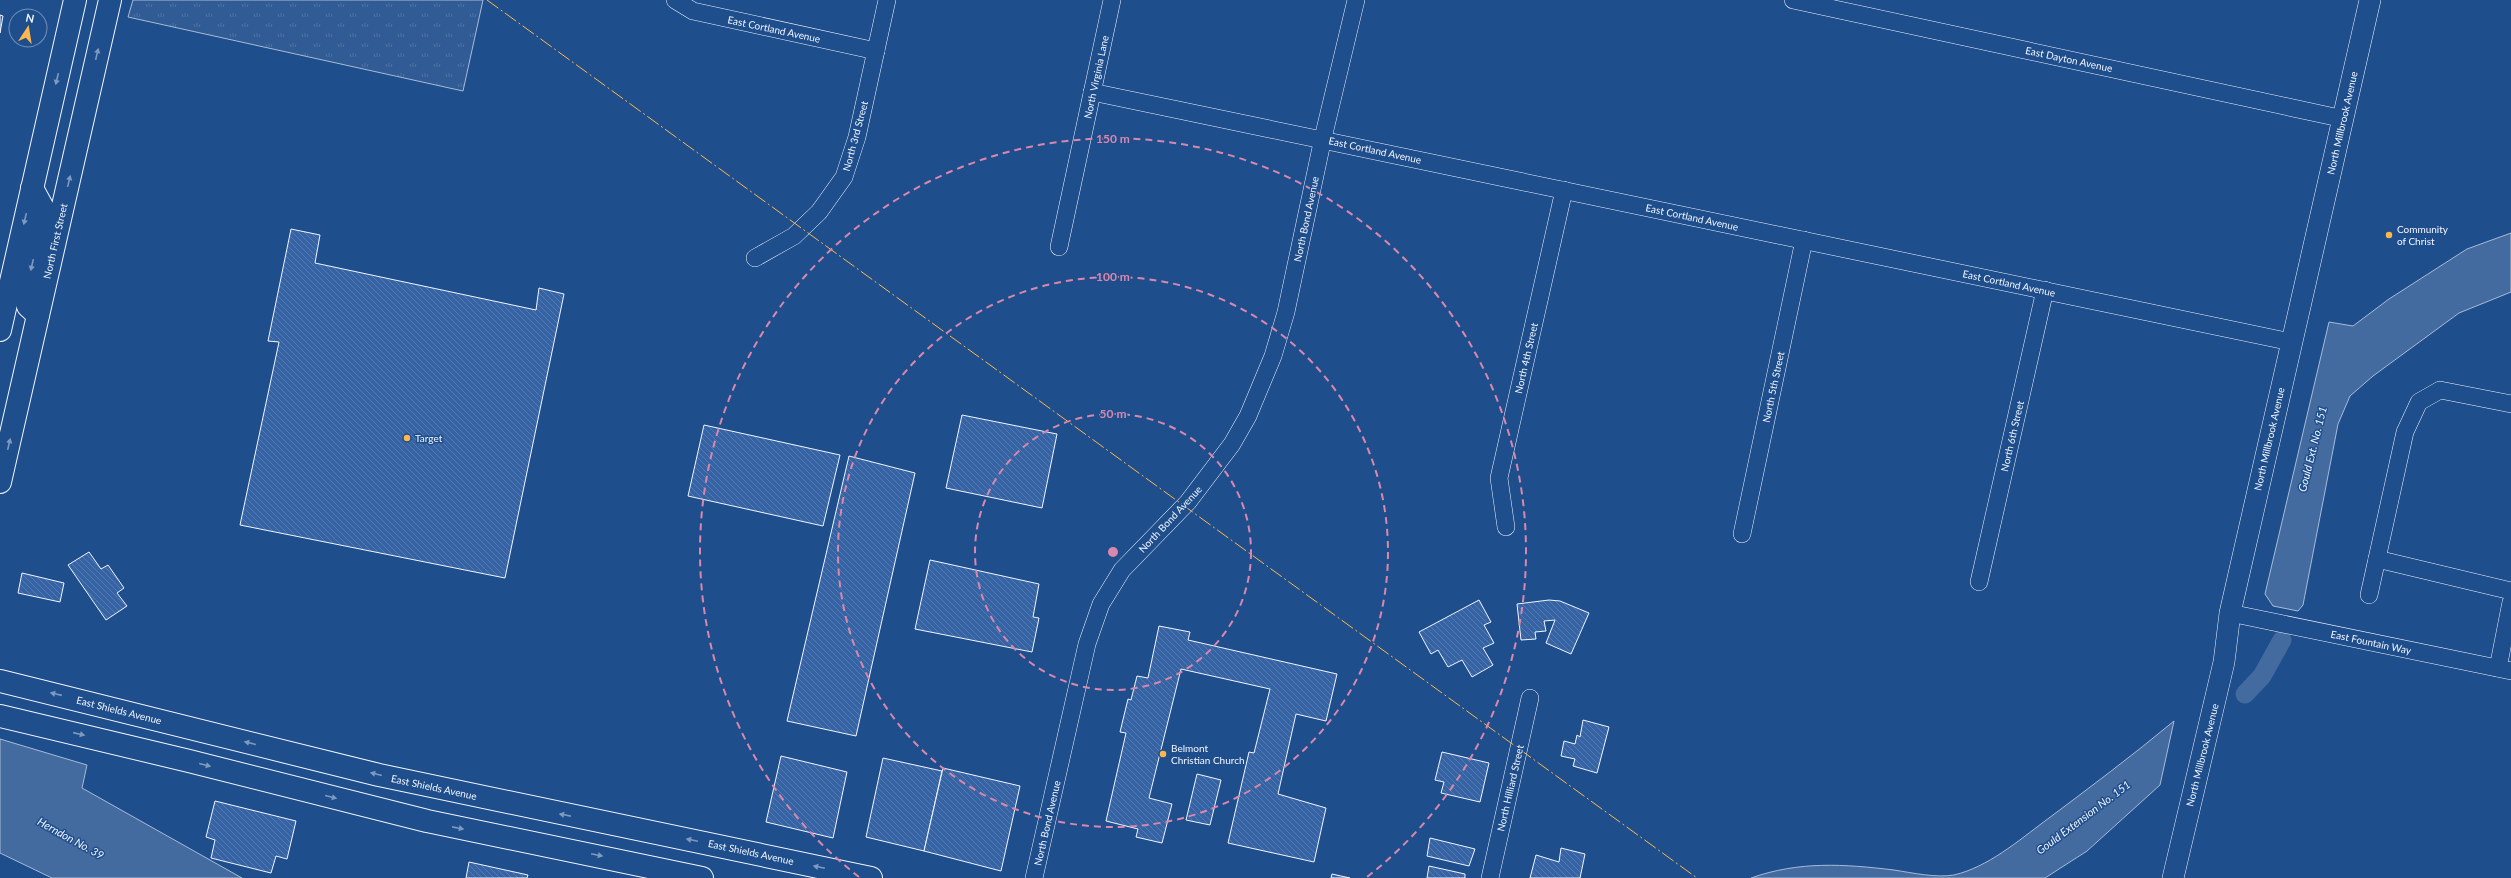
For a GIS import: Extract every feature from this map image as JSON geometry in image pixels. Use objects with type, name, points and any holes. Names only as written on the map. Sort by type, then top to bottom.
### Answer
[{"type":"main road","points":[[0,330],[75,0]]},
{"type":"main road","name":"North First Street","points":[[0,482],[110,0]]},
{"type":"main road","points":[[32,188],[44,210],[26,300],[28,306],[38,315]]},
{"type":"main road","name":"East Shields Avenue","points":[[0,681],[379,775],[871,878]]},
{"type":"main road","points":[[0,716],[182,759],[427,821],[702,878]]},
{"type":"street","name":"East Cortland Avenue","points":[[675,0],[693,11],[876,51]]},
{"type":"street","name":"North 3rd Street","points":[[755,258],[794,236],[819,212],[844,177],[857,137],[887,0]]},
{"type":"street","name":"North Virginia Lane","points":[[1059,247],[1112,0]]},
{"type":"street","name":"North Bond Avenue","points":[[1034,878],[1087,644],[1101,604],[1122,570],[1188,502],[1211,474],[1248,416],[1273,356],[1286,312],[1323,138],[1356,0]]},
{"type":"street","name":"East Dayton Avenue","points":[[1793,0],[2344,119]]},
{"type":"street","name":"North Millbrook Avenue","points":[[2173,878],[2224,662],[2230,613],[2370,0]]},
{"type":"street","name":"East Cortland Avenue","points":[[1092,92],[1323,138],[2291,342]]},
{"type":"street","name":"North 4th Street","points":[[1506,527],[1499,478],[1564,190]]},
{"type":"street","name":"North 5th Street","points":[[1742,534],[1804,240]]},
{"type":"street","name":"North 6th Street","points":[[1979,582],[2045,290]]},
{"type":"street","points":[[2369,595],[2405,432],[2419,402],[2440,390],[2511,404]]},
{"type":"street","points":[[2377,559],[2511,591]]},
{"type":"street","points":[[2504,670],[2511,602]]},
{"type":"street","name":"East Fountain Way","points":[[2230,613],[2504,670]]},
{"type":"street","name":"North Hilliard Street","points":[[1490,878],[1530,698]]},
{"type":"green space","points":[[133,0],[483,0],[463,91],[128,17]]},
{"type":"water","points":[[2511,233],[2511,292],[2459,313],[2373,376],[2350,396],[2338,424],[2303,605],[2298,611],[2273,606],[2265,594],[2329,322],[2353,326],[2389,299],[2467,249]]},
{"type":"water","name":"Gould Extension No. 151","points":[[2174,721],[2160,785],[2087,851],[2045,878],[1751,878],[1787,869],[1822,865],[1857,866],[1940,876],[1954,875],[1967,871],[1991,860],[2013,845],[2110,772]]},
{"type":"water","name":"Herndon No. 39","points":[[0,739],[87,765],[82,788],[242,878],[52,878],[0,853]]},
{"type":"building","points":[[0,15],[3,16],[0,33]]},
{"type":"building","points":[[291,229],[320,235],[315,263],[536,310],[539,288],[564,294],[505,578],[240,525],[279,342],[268,341]]},
{"type":"building","points":[[962,415],[1057,434],[1042,508],[946,488]]},
{"type":"building","points":[[704,425],[840,455],[823,526],[688,496]]},
{"type":"building","points":[[849,456],[915,473],[856,736],[787,721]]},
{"type":"building","points":[[89,552],[101,569],[108,565],[124,588],[117,593],[127,606],[106,620],[68,565]]},
{"type":"building","points":[[930,560],[1039,584],[1033,617],[1039,618],[1032,652],[915,629]]},
{"type":"building","points":[[22,573],[64,583],[60,602],[18,593]]},
{"type":"building","points":[[1479,600],[1491,622],[1484,625],[1494,643],[1483,648],[1493,665],[1472,677],[1462,660],[1448,667],[1438,650],[1431,654],[1419,632]]},
{"type":"building","points":[[1549,600],[1560,601],[1589,613],[1571,654],[1546,643],[1555,620],[1544,621],[1546,631],[1535,632],[1536,639],[1521,640],[1517,604]]},
{"type":"building","points":[[1159,626],[1190,632],[1188,640],[1337,674],[1326,721],[1296,714],[1278,794],[1326,808],[1314,862],[1228,843],[1249,752],[1254,753],[1270,689],[1181,669],[1149,798],[1172,804],[1162,843],[1136,837],[1138,829],[1106,821],[1126,733],[1120,732],[1128,699],[1131,700],[1137,676],[1148,678]]},
{"type":"building","points":[[1583,720],[1609,727],[1597,773],[1573,766],[1575,759],[1561,756],[1564,741],[1575,744],[1577,735],[1580,737]]},
{"type":"building","points":[[1442,752],[1489,763],[1480,802],[1441,793],[1444,782],[1435,780]]},
{"type":"building","points":[[781,756],[847,772],[833,838],[766,822]]},
{"type":"building","points":[[883,758],[942,771],[924,851],[866,837]]},
{"type":"building","points":[[943,768],[1020,786],[1001,871],[924,851]]},
{"type":"building","points":[[1197,774],[1221,780],[1210,825],[1186,820]]},
{"type":"building","points":[[215,801],[296,821],[287,859],[276,856],[271,873],[211,858],[215,840],[206,837]]},
{"type":"building","points":[[1430,838],[1475,849],[1469,866],[1427,856]]},
{"type":"building","points":[[1561,848],[1585,854],[1580,878],[1530,878],[1536,855],[1559,862]]},
{"type":"building","points":[[469,862],[528,875],[527,878],[466,878]]},
{"type":"building","points":[[1429,866],[1465,874],[1465,878],[1427,878]]},
{"type":"building","points":[[1332,874],[1350,878],[1331,878]]},
{"type":"waterway","name":"Gould Ext. No. 151","points":[[2245,694],[2262,676],[2282,640]]},
{"type":"power","points":[[487,0],[1697,878]]},
{"type":"place","name":"Community of Christ","points":[[2389,235]]},
{"type":"place","name":"Target","points":[[407,438]]},
{"type":"place","name":"Belmont Christian Church","points":[[1163,754]]}]
